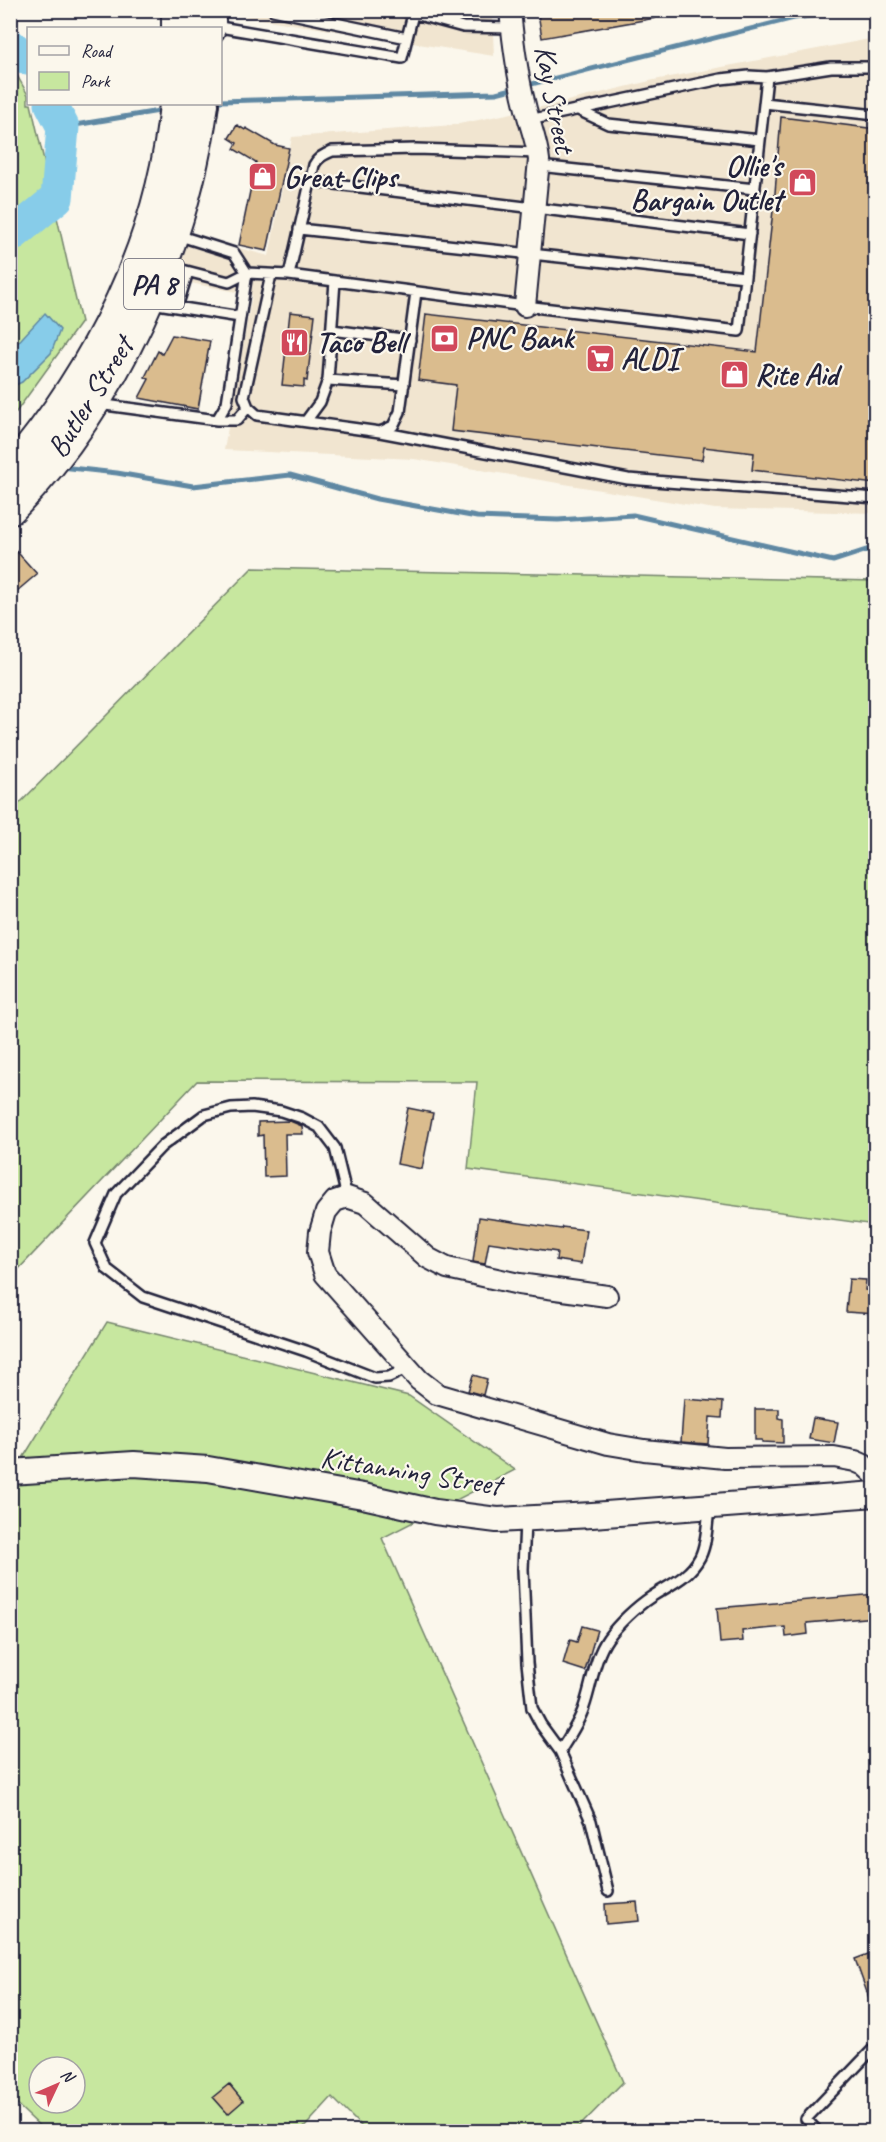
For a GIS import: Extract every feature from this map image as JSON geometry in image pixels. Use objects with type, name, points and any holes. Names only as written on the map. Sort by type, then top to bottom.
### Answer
[{"type":"highway","points":[[178,10],[178,27]]},
{"type":"highway","name":"Butler Street","points":[[13,495],[58,452],[73,417],[124,347],[146,302],[174,268],[172,234],[189,175],[188,115]]},
{"type":"highway","name":"Butler Street","points":[[73,417],[76,386],[100,344],[140,257],[163,181],[188,115]]},
{"type":"street","name":"Kay Street","points":[[511,19],[515,55],[539,159],[525,306]]},
{"type":"street","points":[[607,1296],[519,1284],[447,1268],[428,1258],[365,1203],[347,1197],[335,1202],[326,1212],[320,1232],[318,1252],[325,1274],[419,1380],[437,1394],[608,1444],[725,1458],[834,1457],[864,1465],[876,1476]]},
{"type":"street","name":"Kittanning Street","points":[[10,1472],[134,1464],[208,1469],[363,1496],[435,1512],[497,1520],[876,1494]]},
{"type":"lane","points":[[273,10],[407,38]]},
{"type":"lane","points":[[400,10],[463,27],[511,19]]},
{"type":"lane","points":[[209,21],[402,58],[413,12]]},
{"type":"lane","points":[[527,113],[578,110],[721,79],[767,77],[831,67],[876,67]]},
{"type":"lane","points":[[177,307],[174,268],[230,282],[247,273],[289,275],[739,331],[767,77]]},
{"type":"lane","points":[[764,103],[876,115]]},
{"type":"lane","points":[[578,110],[608,124],[760,140]]},
{"type":"lane","points":[[289,275],[317,159],[332,152],[416,148],[539,159],[755,189]]},
{"type":"lane","points":[[310,181],[750,234]]},
{"type":"lane","points":[[299,229],[745,277]]},
{"type":"lane","points":[[172,234],[234,253],[247,273],[226,404],[218,420]]},
{"type":"lane","points":[[271,275],[244,397],[248,407],[257,415],[380,432],[628,479],[876,498]]},
{"type":"lane","points":[[306,421],[320,402],[328,380],[335,281]]},
{"type":"lane","points":[[380,432],[393,426],[400,412],[416,292]]},
{"type":"lane","points":[[146,302],[240,317]]},
{"type":"lane","points":[[332,330],[410,340]]},
{"type":"lane","points":[[328,380],[404,384]]},
{"type":"lane","points":[[73,417],[237,420],[248,407]]},
{"type":"lane","points":[[347,1197],[335,1148],[319,1127],[302,1118],[280,1111],[252,1107],[231,1108],[204,1115],[162,1146],[116,1194],[95,1243],[107,1269],[143,1297],[306,1351],[375,1378],[389,1377],[408,1368]]},
{"type":"lane","points":[[560,1751],[584,1707],[601,1651],[608,1638],[650,1598],[676,1583],[690,1571],[700,1556],[706,1538],[710,1506]]},
{"type":"lane","points":[[526,1518],[523,1569],[527,1663],[532,1708],[560,1751],[591,1821],[608,1891]]},
{"type":"lane","points":[[819,2132],[806,2119],[876,2046]]},
{"type":"shaded area","points":[[229,10],[492,11],[494,56],[229,14]]},
{"type":"shaded area","points":[[71,11],[155,11],[155,17],[75,13]]},
{"type":"shaded area","points":[[875,38],[875,513],[715,509],[414,459],[224,450],[252,295],[170,279],[186,234],[269,256],[292,137],[454,125],[654,80]]},
{"type":"green space","points":[[10,63],[27,93],[27,105],[31,105],[81,322],[11,419]]},
{"type":"green space","points":[[252,568],[875,581],[875,1225],[468,1169],[477,1082],[197,1081],[11,1277],[11,812]]},
{"type":"green space","points":[[107,1322],[409,1396],[515,1470],[382,1538],[623,2082],[575,2131],[366,2131],[332,2097],[301,2131],[45,2131],[28,2115],[87,2115],[87,2055],[27,2055],[27,2114],[11,2099],[10,1479]]},
{"type":"water","points":[[45,313],[60,330],[51,353],[22,382],[11,387],[11,350]]},
{"type":"building","points":[[553,10],[655,10],[655,18],[542,38],[538,13]]},
{"type":"building","points":[[781,117],[876,129],[876,484],[752,470],[754,453],[704,447],[702,460],[451,431],[456,385],[418,380],[426,314],[757,352]]},
{"type":"building","points":[[237,125],[275,145],[289,148],[267,251],[239,245],[256,162],[234,149],[237,143],[229,138]]},
{"type":"building","points":[[290,312],[315,315],[307,381],[304,380],[304,387],[282,385]]},
{"type":"building","points":[[172,335],[210,341],[198,409],[139,398],[149,379],[145,377],[158,351],[162,354]]},
{"type":"building","points":[[10,544],[37,574],[10,597]]},
{"type":"building","points":[[408,1108],[433,1113],[422,1169],[397,1164]]},
{"type":"building","points":[[290,1121],[302,1126],[303,1134],[285,1134],[286,1176],[264,1177],[263,1135],[258,1136],[258,1122]]},
{"type":"building","points":[[479,1217],[561,1229],[562,1227],[586,1230],[581,1264],[556,1260],[557,1252],[489,1242],[485,1264],[473,1262]]},
{"type":"building","points":[[849,1279],[866,1280],[865,1290],[876,1291],[876,1314],[846,1312]]},
{"type":"building","points":[[473,1375],[487,1379],[483,1395],[468,1391]]},
{"type":"building","points":[[684,1399],[723,1402],[722,1418],[710,1417],[708,1444],[681,1442]]},
{"type":"building","points":[[755,1409],[779,1409],[779,1418],[783,1419],[783,1443],[755,1440]]},
{"type":"building","points":[[813,1418],[838,1422],[834,1443],[809,1439]]},
{"type":"building","points":[[876,1594],[876,1617],[807,1623],[808,1634],[786,1637],[785,1627],[742,1631],[743,1641],[720,1643],[717,1608]]},
{"type":"building","points":[[582,1626],[597,1630],[585,1671],[563,1664],[570,1640],[577,1642]]},
{"type":"building","points":[[637,1902],[639,1921],[606,1924],[605,1904]]},
{"type":"building","points":[[876,1951],[876,2011],[874,2012],[855,1959]]},
{"type":"building","points":[[229,2084],[243,2101],[228,2114],[213,2097]]},
{"type":"waterway","points":[[222,101],[496,93],[794,18],[859,10]]},
{"type":"waterway","points":[[10,45],[27,58]]},
{"type":"waterway","points":[[10,237],[57,198],[63,127],[52,105]]},
{"type":"waterway","points":[[63,127],[165,110]]},
{"type":"waterway","points":[[61,467],[117,473],[193,486],[290,475],[377,499],[477,517],[558,520],[633,515],[833,561],[876,547]]},
{"type":"place","name":"Great Clips","points":[[263,177]]},
{"type":"place","name":"Ollie's Bargain Outlet","points":[[803,183]]},
{"type":"place","name":"PNC Bank","points":[[445,338]]},
{"type":"place","name":"Taco Bell","points":[[295,342]]},
{"type":"place","name":"ALDI","points":[[600,359]]},
{"type":"place","name":"Rite Aid","points":[[734,375]]}]
